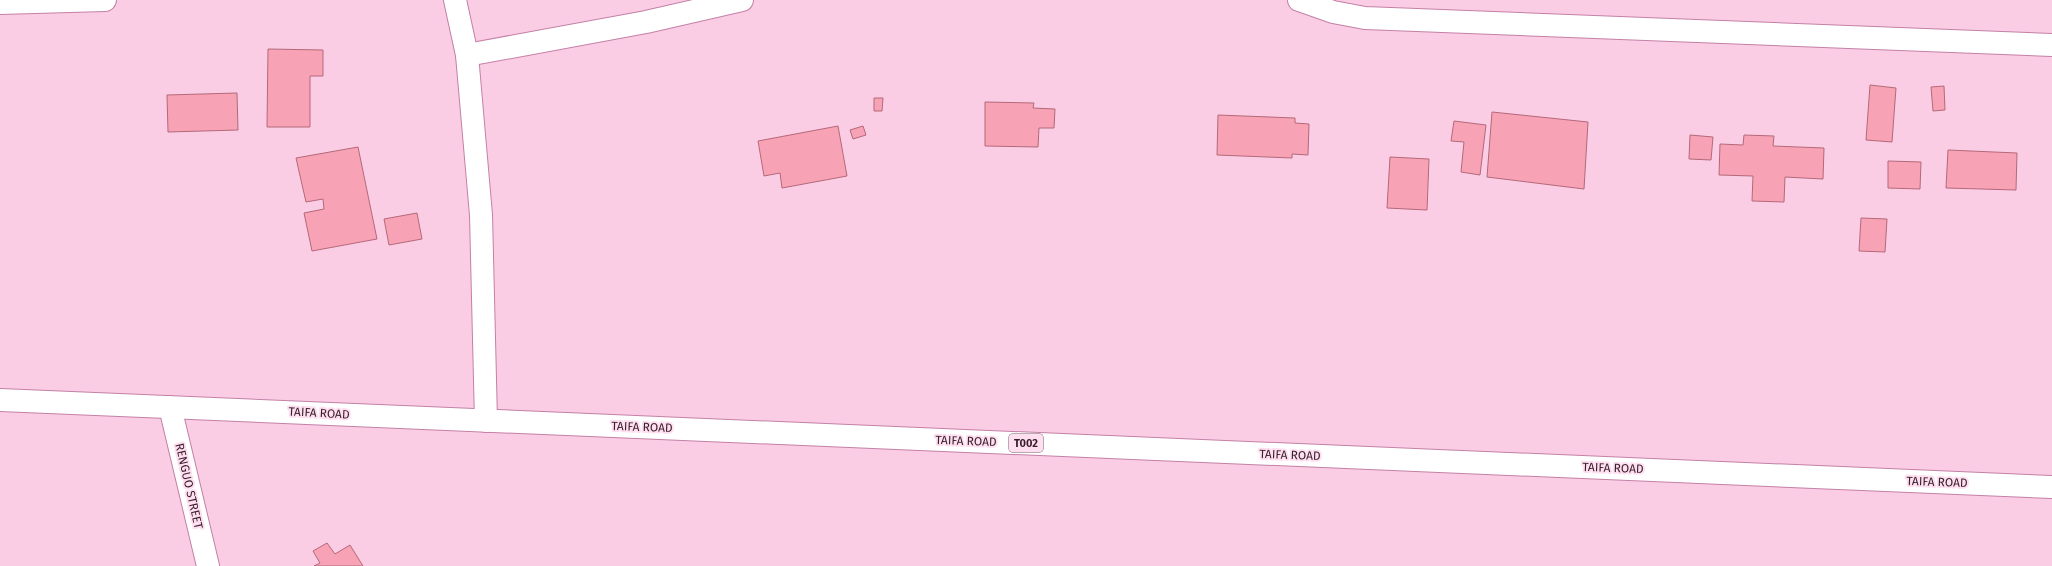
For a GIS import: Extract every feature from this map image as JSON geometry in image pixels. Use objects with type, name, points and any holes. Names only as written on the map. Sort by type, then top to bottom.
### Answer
[{"type":"main road","points":[[0,3],[105,0]]},
{"type":"main road","points":[[456,0],[467,55],[481,215],[486,421]]},
{"type":"main road","points":[[467,55],[646,22],[742,0]]},
{"type":"main road","points":[[1299,0],[1333,12],[1365,18],[2052,45]]},
{"type":"main road","name":"TAIFA ROAD","points":[[0,400],[2052,487]]},
{"type":"main road","name":"RENGUO STREET","points":[[170,407],[208,566]]},
{"type":"building","points":[[268,49],[323,50],[323,76],[310,76],[310,127],[267,127]]},
{"type":"building","points":[[1870,85],[1896,88],[1892,142],[1866,140]]},
{"type":"building","points":[[1944,86],[1945,110],[1933,111],[1931,87]]},
{"type":"building","points":[[237,93],[238,130],[168,132],[167,95]]},
{"type":"building","points":[[874,98],[883,98],[882,111],[874,111]]},
{"type":"building","points":[[985,102],[1034,103],[1033,108],[1055,109],[1054,128],[1039,128],[1038,147],[985,146]]},
{"type":"building","points":[[1492,112],[1588,122],[1584,189],[1487,177]]},
{"type":"building","points":[[1218,115],[1295,118],[1295,123],[1309,124],[1308,155],[1292,154],[1292,158],[1217,155]]},
{"type":"building","points":[[1454,121],[1486,125],[1480,175],[1461,172],[1464,142],[1451,141]]},
{"type":"building","points":[[838,126],[847,176],[782,188],[780,173],[764,176],[758,141]]},
{"type":"building","points":[[863,126],[866,135],[853,139],[850,130]]},
{"type":"building","points":[[1690,135],[1713,137],[1711,160],[1689,159]]},
{"type":"building","points":[[1744,135],[1774,136],[1773,146],[1824,148],[1823,179],[1785,177],[1784,202],[1752,201],[1753,176],[1719,175],[1720,144],[1743,145]]},
{"type":"building","points":[[358,147],[377,239],[312,251],[304,213],[324,209],[323,199],[306,202],[296,158]]},
{"type":"building","points":[[1948,150],[2017,153],[2016,190],[1946,188]]},
{"type":"building","points":[[1390,157],[1429,159],[1427,210],[1387,208]]},
{"type":"building","points":[[1888,161],[1921,162],[1920,189],[1888,188]]},
{"type":"building","points":[[417,213],[422,239],[389,245],[384,219]]},
{"type":"building","points":[[1861,218],[1887,219],[1885,252],[1859,251]]},
{"type":"building","points":[[327,543],[335,554],[350,545],[363,566],[314,566],[320,563],[313,551]]}]
